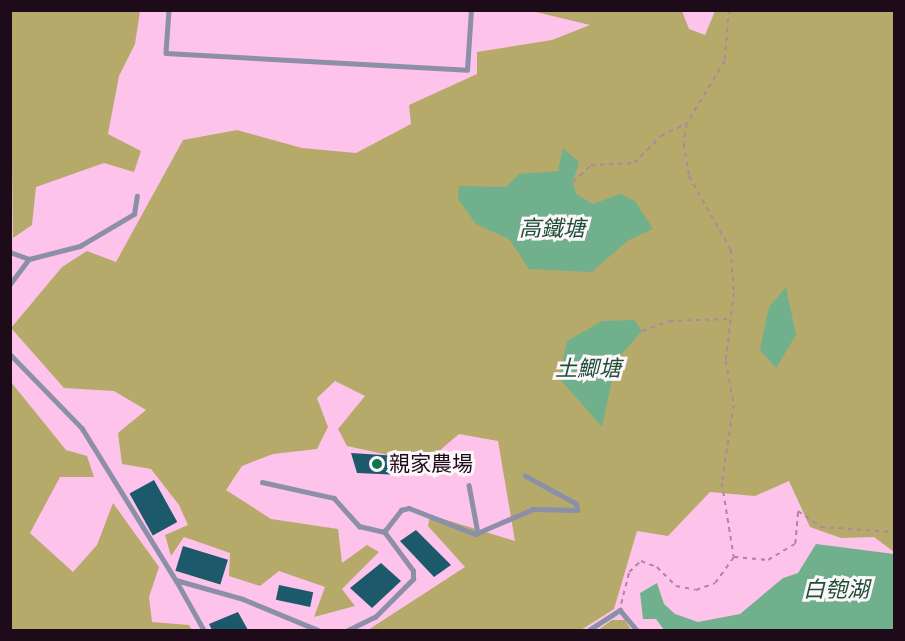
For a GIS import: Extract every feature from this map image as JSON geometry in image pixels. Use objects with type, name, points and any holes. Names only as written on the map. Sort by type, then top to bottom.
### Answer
[{"type":"lane","points":[[169,10],[166,53],[467,70],[471,10]]},
{"type":"lane","points":[[10,284],[29,259],[95,238],[134,214],[137,196]]},
{"type":"lane","points":[[10,252],[29,259]]},
{"type":"lane","points":[[10,354],[82,428],[176,580],[204,630]]},
{"type":"lane","points":[[384,532],[401,510],[409,508],[478,533],[533,509],[577,510],[576,504],[525,476]]},
{"type":"lane","points":[[262,482],[334,498],[359,526],[384,532],[413,579],[375,617],[348,630]]},
{"type":"lane","points":[[469,485],[478,533]]},
{"type":"lane","points":[[176,580],[243,599],[318,630]]},
{"type":"lane","points":[[589,630],[620,610],[636,630]]},
{"type":"path","points":[[620,610],[629,572],[641,561],[657,567],[676,586],[696,590],[715,583],[734,557],[722,483],[734,405],[726,360],[731,250],[689,176],[687,124],[725,61],[725,34],[729,10]]},
{"type":"path","points":[[573,182],[591,165],[634,163],[661,136],[687,124]]},
{"type":"path","points":[[642,331],[669,321],[729,319]]},
{"type":"path","points":[[734,557],[768,560],[782,549],[795,544],[798,511],[821,527],[894,532]]},
{"type":"shaded area","points":[[10,11],[140,11],[135,44],[119,76],[108,134],[141,151],[134,172],[104,163],[36,187],[32,225],[13,238]]},
{"type":"shaded area","points":[[532,11],[682,11],[689,29],[705,35],[715,11],[894,11],[894,552],[874,537],[841,538],[810,527],[789,481],[755,496],[710,492],[668,536],[637,531],[614,609],[581,630],[368,630],[465,567],[428,526],[430,515],[515,541],[498,441],[459,434],[425,463],[347,446],[338,429],[365,396],[335,381],[317,398],[328,427],[317,449],[273,454],[242,466],[226,490],[271,519],[338,529],[342,563],[367,545],[379,552],[342,589],[355,606],[314,617],[325,587],[279,571],[260,586],[229,576],[230,553],[184,537],[171,556],[165,535],[188,525],[179,505],[151,469],[122,464],[118,433],[146,410],[114,391],[64,388],[11,328],[62,267],[87,251],[116,262],[183,140],[237,130],[302,148],[356,153],[411,124],[409,105],[477,74],[477,52],[552,40],[590,25]]},
{"type":"shaded area","points":[[11,382],[66,450],[87,456],[94,477],[60,477],[30,533],[73,572],[97,545],[113,503],[159,567],[149,597],[152,622],[189,625],[192,630],[11,630]]},
{"type":"shaded area","points":[[612,620],[625,620],[631,630],[598,630]]},
{"type":"water","name":"高鐵塘","points":[[563,148],[579,162],[573,182],[576,194],[593,204],[620,194],[635,201],[653,229],[627,241],[592,272],[529,269],[509,239],[476,224],[458,199],[459,186],[506,187],[519,174],[558,171]]},
{"type":"water","points":[[786,287],[796,335],[776,368],[760,350],[769,307]]},
{"type":"water","name":"土鯽塘","points":[[634,320],[642,331],[616,361],[602,427],[559,378],[567,341],[602,321]]},
{"type":"water","name":"白匏湖","points":[[816,544],[894,554],[894,630],[664,630],[656,619],[643,619],[640,593],[657,583],[664,604],[675,614],[698,622],[740,614],[783,578],[798,573]]},
{"type":"building","name":"親家農場","points":[[351,453],[398,456],[401,475],[357,473]]},
{"type":"building","points":[[154,480],[177,522],[153,536],[130,494]]},
{"type":"building","points":[[416,530],[451,565],[434,577],[400,541]]},
{"type":"building","points":[[183,546],[228,560],[220,585],[175,571]]},
{"type":"building","points":[[381,563],[401,581],[372,608],[350,588]]},
{"type":"building","points":[[279,585],[313,592],[310,607],[276,600]]},
{"type":"building","points":[[238,612],[248,630],[212,630],[209,624]]},
{"type":"place","name":"親家農場","points":[[377,464]]}]
